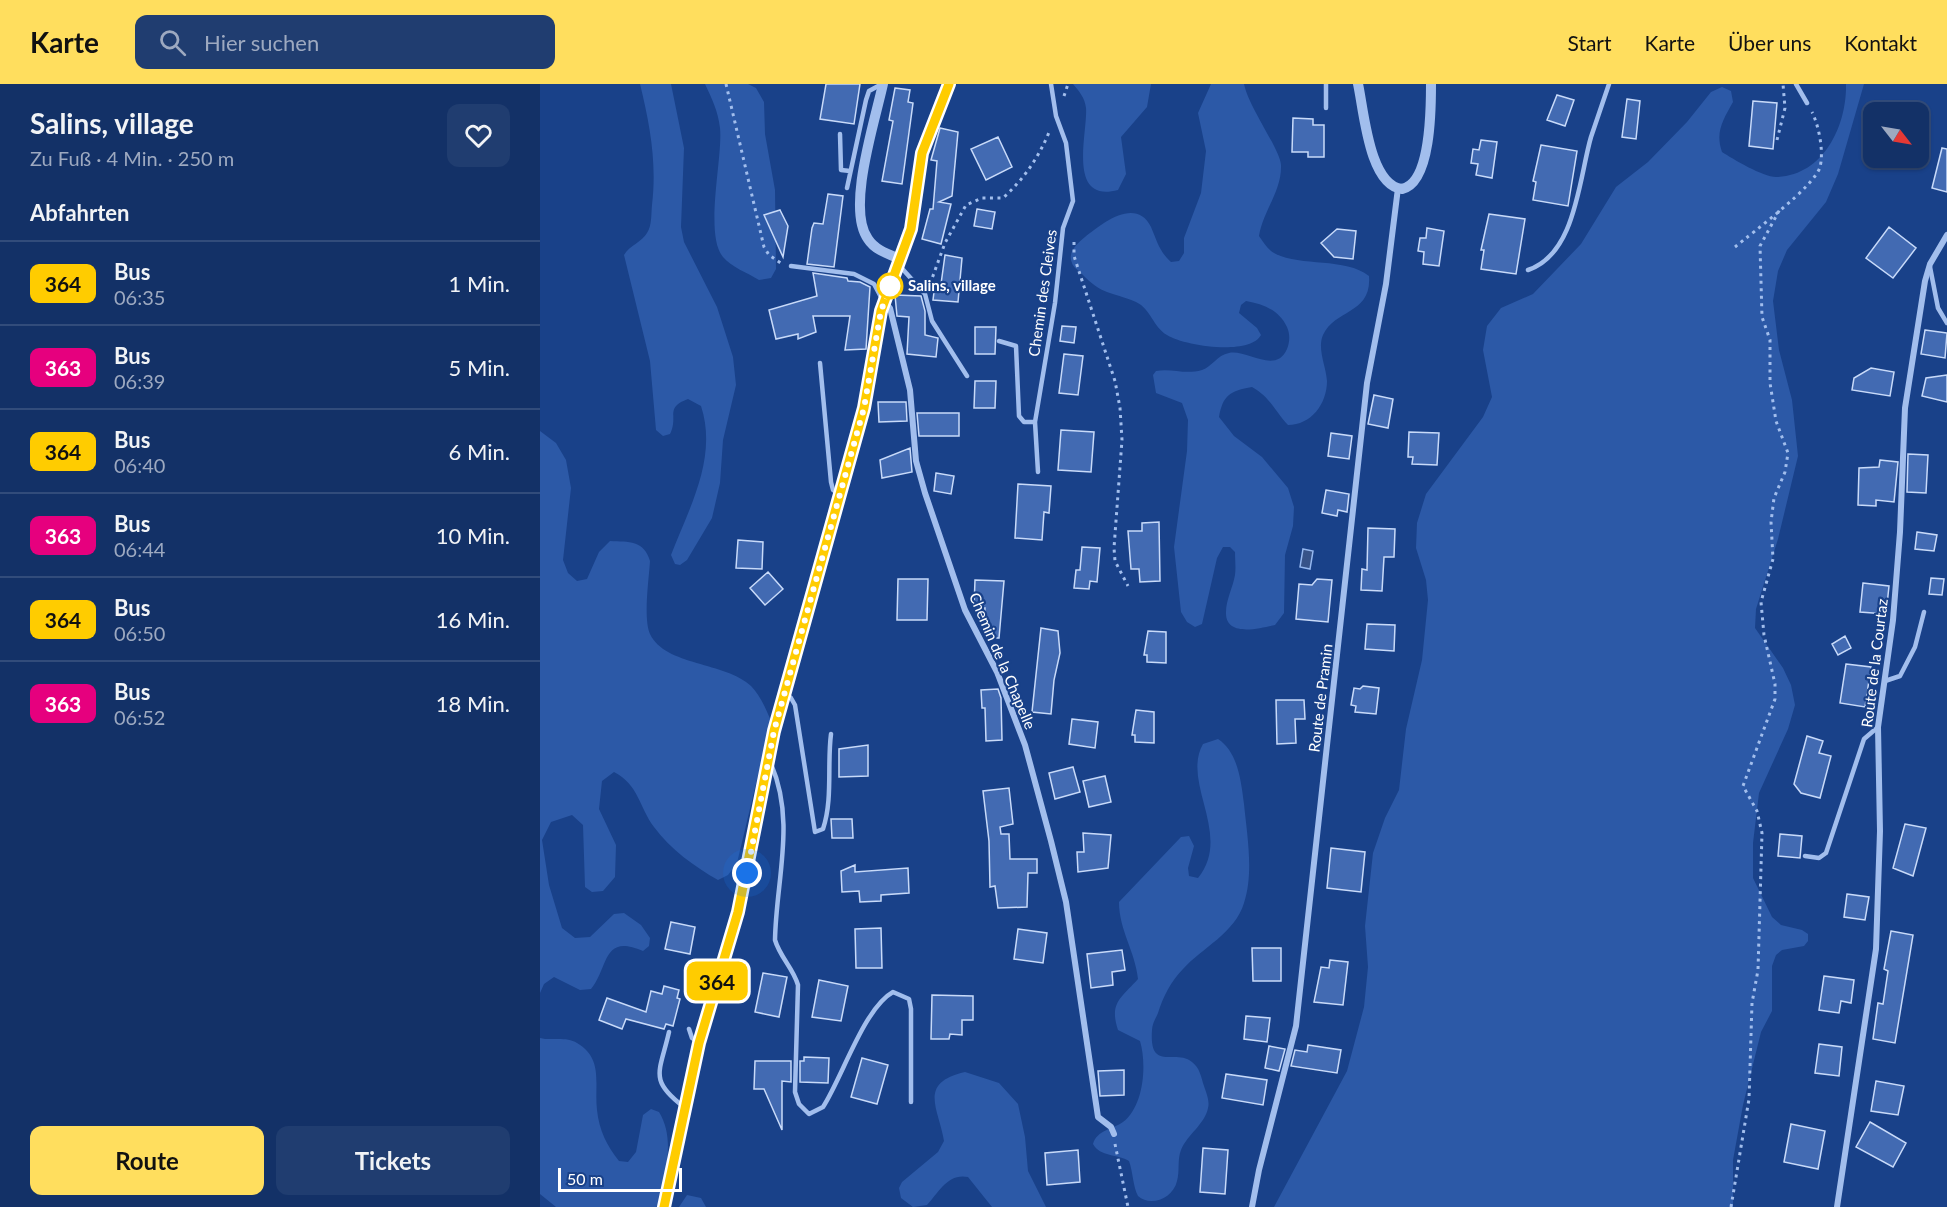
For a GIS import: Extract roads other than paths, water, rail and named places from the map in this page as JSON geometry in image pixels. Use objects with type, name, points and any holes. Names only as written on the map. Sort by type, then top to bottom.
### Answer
[{"type":"street","points":[[883,84],[858,214],[869,241],[899,261]]},
{"type":"street","points":[[664,1207],[699,1043],[738,912],[768,759],[869,387],[884,302],[911,229],[922,153],[949,84]]},
{"type":"street","points":[[1358,84],[1377,168],[1384,180],[1398,189],[1410,186],[1421,168],[1428,138],[1431,84]]},
{"type":"street","name":"Route de Pramin","points":[[1252,1207],[1259,1170],[1296,1026],[1367,383],[1388,274],[1398,189]]},
{"type":"street","name":"Route de la Courtaz","points":[[1837,1207],[1876,950],[1880,831],[1878,727],[1900,532],[1905,408],[1930,264],[1947,235]]},
{"type":"street","name":"Chemin de la Chapelle","points":[[884,302],[890,308],[910,390],[916,461],[925,493],[965,610],[997,672],[1025,745],[1066,902],[1098,1117],[1112,1127],[1114,1134]]},
{"type":"lane","points":[[847,188],[869,91],[883,84]]},
{"type":"lane","name":"Chemin des Cleives","points":[[1038,472],[1035,422],[1055,303],[1063,228],[1073,201],[1066,143],[1056,116],[1051,84]]},
{"type":"lane","points":[[1326,84],[1326,108]]},
{"type":"lane","points":[[1528,270],[1540,266],[1559,243],[1578,203],[1591,137],[1609,84]]},
{"type":"lane","points":[[1796,84],[1807,103]]},
{"type":"lane","points":[[840,134],[841,170],[850,171]]},
{"type":"lane","points":[[899,261],[925,294],[932,321],[967,376]]},
{"type":"lane","points":[[1930,264],[1938,308],[1947,322]]},
{"type":"lane","points":[[790,266],[854,273],[867,278],[874,284],[884,302]]},
{"type":"lane","points":[[999,341],[1016,346],[1018,416],[1024,422],[1035,422]]},
{"type":"lane","points":[[820,363],[831,482],[833,490],[840,495]]},
{"type":"lane","points":[[1885,681],[1900,676],[1915,647],[1924,612]]},
{"type":"lane","points":[[785,693],[795,705],[815,832],[823,829],[828,814],[828,756],[831,734]]},
{"type":"lane","points":[[1805,856],[1819,858],[1826,853],[1864,739],[1878,727]]},
{"type":"lane","points":[[768,759],[781,791],[783,812],[784,838],[775,940],[778,950],[794,971],[798,985],[795,1092],[799,1104],[809,1114],[815,1114],[824,1107],[870,1019],[884,998],[893,992],[909,999],[911,1009],[911,1102]]},
{"type":"lane","points":[[689,1029],[692,1038],[699,1043]]},
{"type":"lane","points":[[669,1032],[658,1080],[664,1091],[684,1107]]},
{"type":"place","name":"Salins, village","points":[[890,286]]}]
